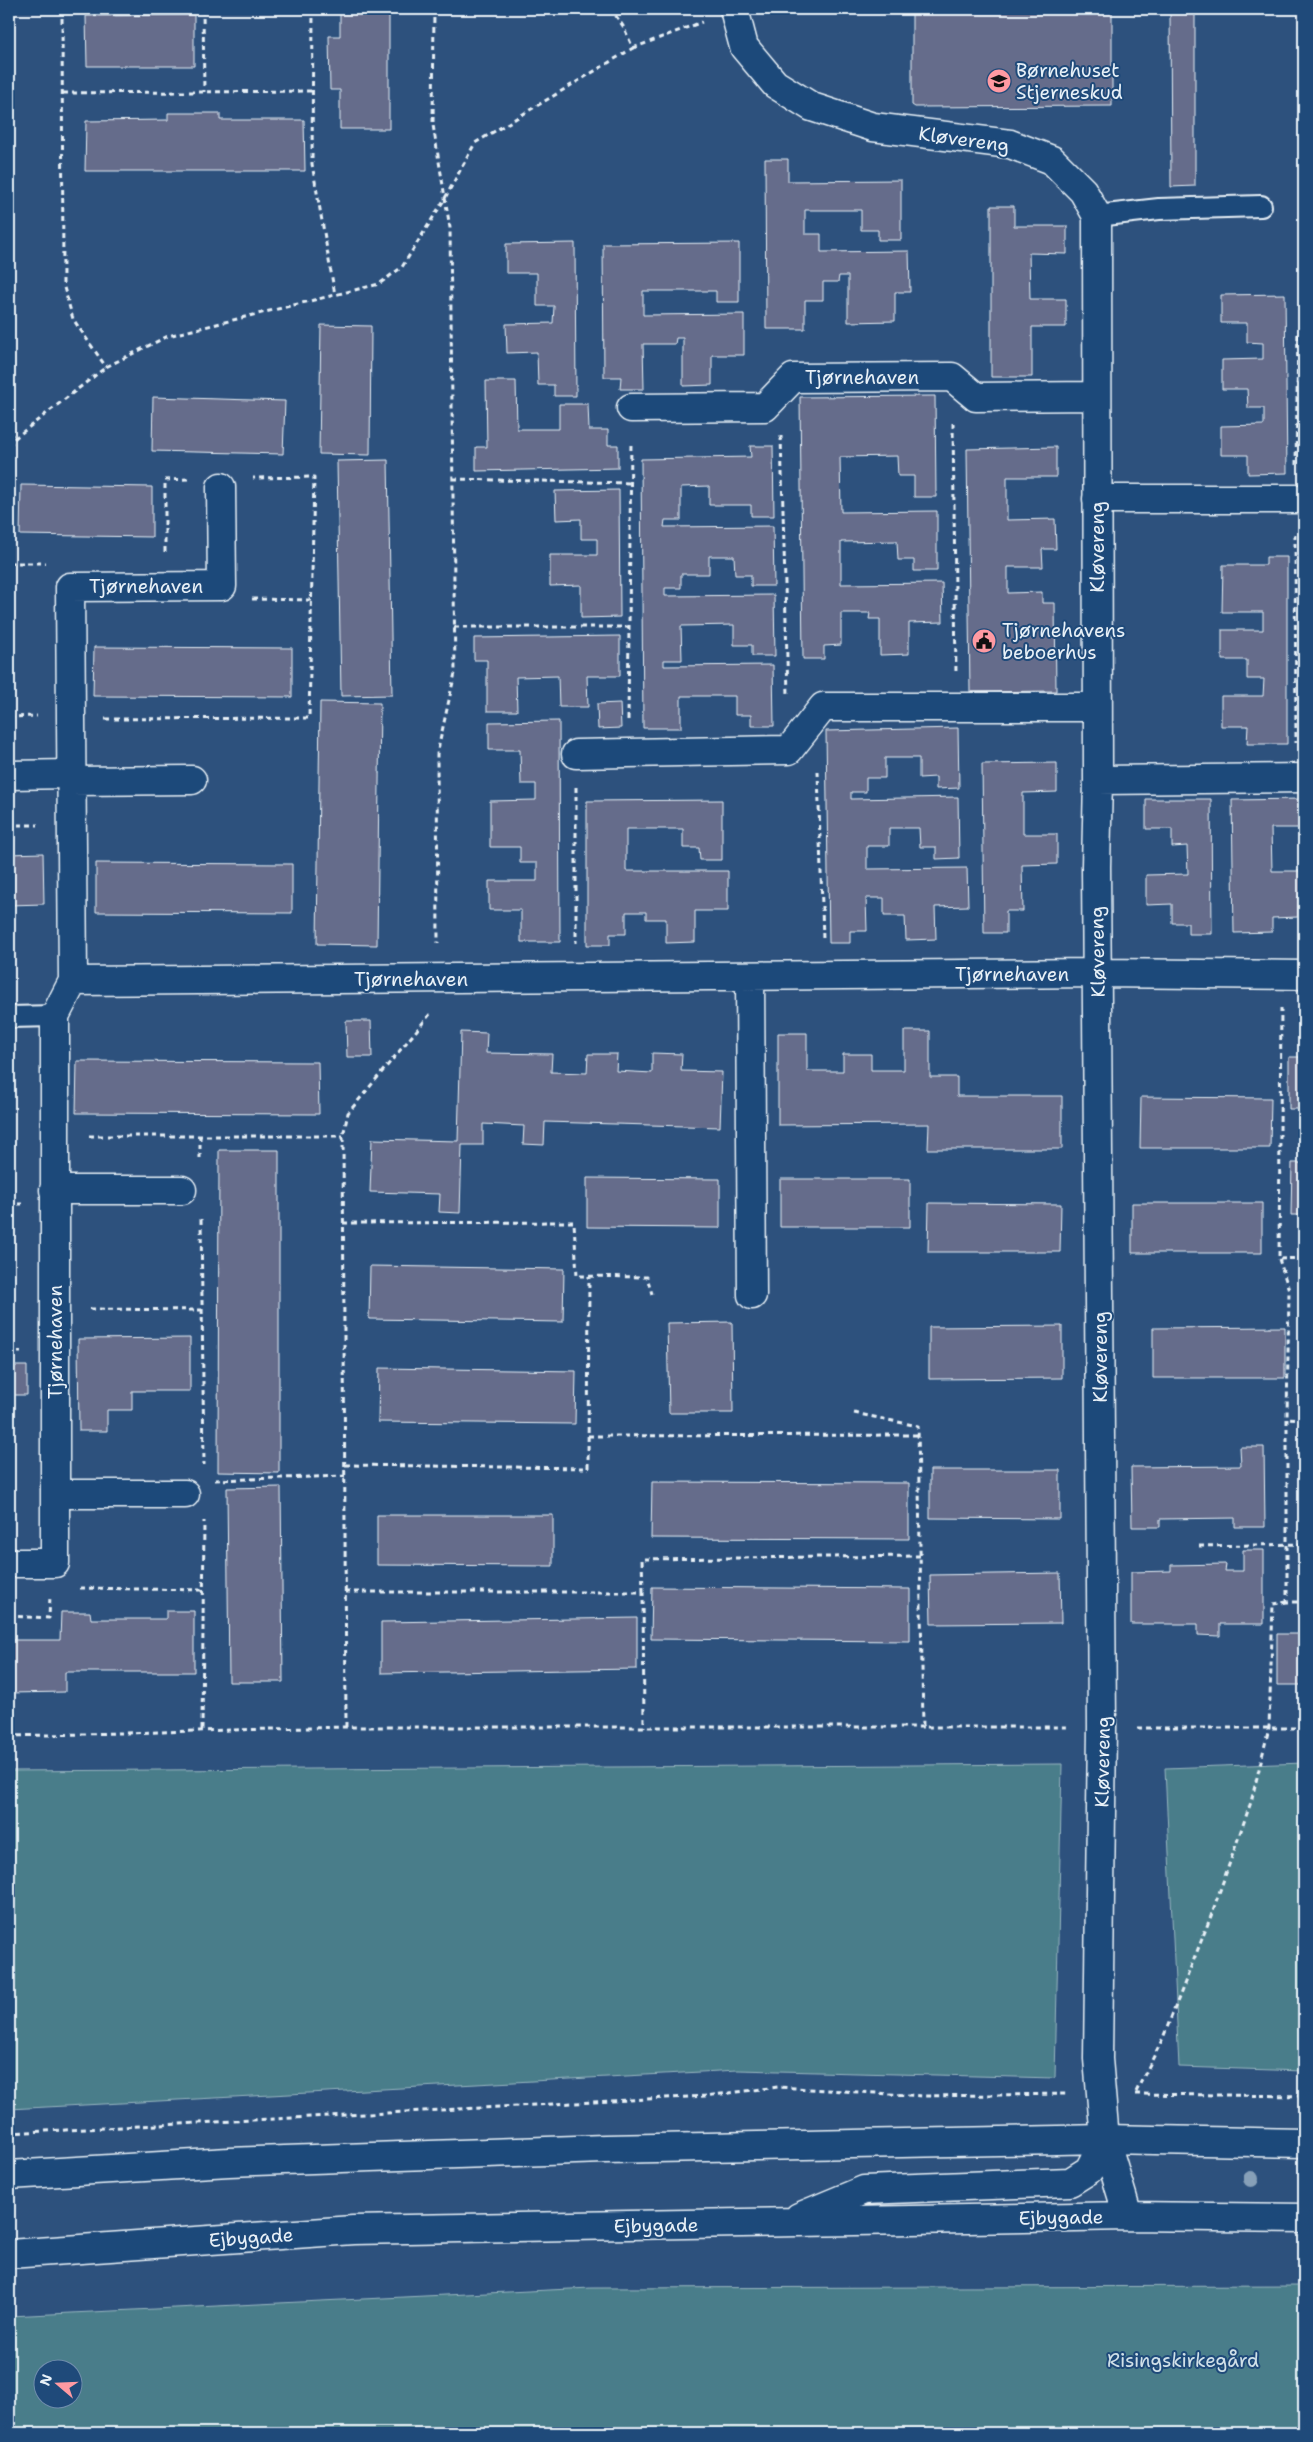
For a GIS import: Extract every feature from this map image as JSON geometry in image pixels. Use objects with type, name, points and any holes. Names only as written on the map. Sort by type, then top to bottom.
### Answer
[{"type":"street","name":"Kløvereng","points":[[734,10],[744,47],[775,84],[812,107],[873,127],[1010,144],[1052,160],[1083,191],[1098,216],[1098,780],[1096,866],[1102,1727],[1098,2059],[1105,2139],[1128,2216]]},
{"type":"street","points":[[952,377],[976,397],[1097,396]]},
{"type":"street","name":"Tjørnehaven","points":[[631,408],[765,407],[793,378],[952,377]]},
{"type":"street","name":"Tjørnehaven","points":[[9,1563],[55,1563],[55,1016],[73,981],[70,587],[222,586],[221,487]]},
{"type":"street","points":[[1097,499],[1300,500]]},
{"type":"street","points":[[576,754],[789,750],[824,707],[1097,706]]},
{"type":"street","points":[[9,775],[192,780]]},
{"type":"street","points":[[1098,780],[1300,778]]},
{"type":"street","name":"Tjørnehaven","points":[[73,981],[1098,973],[1292,975]]},
{"type":"street","points":[[750,976],[752,1295]]},
{"type":"street","points":[[54,1190],[182,1190]]},
{"type":"street","points":[[55,1494],[194,1487]]},
{"type":"street","points":[[9,2175],[229,2162],[586,2150],[1105,2139],[1304,2143]]},
{"type":"street","points":[[784,2223],[864,2190],[1070,2182],[1089,2170],[1105,2139]]},
{"type":"street","name":"Ejbygade","points":[[9,2254],[353,2230],[1128,2216],[1304,2218]]},
{"type":"lane","points":[[1098,216],[1159,209],[1261,206]]},
{"type":"lane","points":[[9,1017],[55,1016]]},
{"type":"path","points":[[62,9],[62,284],[73,319],[106,367]]},
{"type":"path","points":[[203,9],[204,92]]},
{"type":"path","points":[[314,9],[312,164],[334,294]]},
{"type":"path","points":[[434,9],[433,125],[444,200]]},
{"type":"path","points":[[611,9],[623,26],[633,48]]},
{"type":"path","points":[[9,446],[15,438],[106,367],[168,336],[379,284],[402,267],[444,200],[475,143],[633,48],[734,10]]},
{"type":"path","points":[[62,93],[313,91]]},
{"type":"path","points":[[1298,332],[1300,778]]},
{"type":"path","points":[[952,377],[957,707]]},
{"type":"path","points":[[779,392],[789,750]]},
{"type":"path","points":[[627,753],[631,408]]},
{"type":"path","points":[[9,433],[15,438]]},
{"type":"path","points":[[453,479],[630,483]]},
{"type":"path","points":[[222,586],[248,598],[312,600]]},
{"type":"path","points":[[454,627],[629,626]]},
{"type":"path","points":[[816,717],[824,975]]},
{"type":"path","points":[[576,754],[576,977]]},
{"type":"path","points":[[1287,1602],[1289,1290],[1279,1258],[1292,975]]},
{"type":"path","points":[[200,1135],[200,1171]]},
{"type":"path","points":[[55,1136],[343,1136]]},
{"type":"path","points":[[200,1217],[202,1310],[194,1487],[344,1476]]},
{"type":"path","points":[[343,1222],[574,1222],[577,1276],[647,1277],[652,1294]]},
{"type":"path","points":[[1279,1258],[1304,1258]]},
{"type":"path","points":[[345,1465],[588,1468],[589,1276]]},
{"type":"path","points":[[55,1309],[202,1310]]},
{"type":"path","points":[[854,1413],[918,1426],[923,1727]]},
{"type":"path","points":[[1287,1418],[1304,1419]]},
{"type":"path","points":[[588,1436],[918,1434]]},
{"type":"path","points":[[202,1730],[204,1520]]},
{"type":"path","points":[[1199,1546],[1304,1544]]},
{"type":"path","points":[[644,1727],[642,1559],[920,1556]]},
{"type":"path","points":[[9,1616],[49,1618],[50,1587]]},
{"type":"path","points":[[79,1588],[203,1590]]},
{"type":"path","points":[[345,1592],[643,1592]]},
{"type":"path","points":[[1105,2139],[1135,2094],[1163,2038],[1211,1916],[1251,1802],[1270,1728],[1273,1604],[1304,1602]]},
{"type":"path","points":[[9,1736],[346,1727],[1304,1728]]},
{"type":"path","points":[[9,2132],[705,2096],[778,2087],[923,2096],[1101,2093],[1304,2096]]},
{"type":"green space","points":[[1304,1763],[1304,2071],[1179,2067],[1165,1768]]},
{"type":"green space","points":[[1062,1764],[1055,2078],[738,2070],[9,2109],[9,1771]]},
{"type":"green space","name":"Risingskirkegård","points":[[1304,2286],[1304,2433],[9,2433],[9,2316],[591,2288]]},
{"type":"building","points":[[340,9],[389,9],[389,129],[340,129],[340,90],[330,90],[329,36],[340,36]]},
{"type":"building","points":[[912,9],[1112,9],[1112,106],[915,107],[912,105]]},
{"type":"building","points":[[1170,9],[1195,9],[1195,186],[1171,187]]},
{"type":"building","points":[[194,15],[194,66],[87,66],[86,16]]},
{"type":"building","points":[[168,113],[220,113],[220,120],[304,120],[305,171],[85,171],[86,121],[168,120]]},
{"type":"building","points":[[765,159],[788,159],[788,181],[901,180],[901,240],[878,240],[878,230],[861,230],[861,210],[805,210],[805,234],[821,234],[821,252],[909,251],[910,292],[895,292],[895,321],[848,322],[848,276],[839,276],[838,282],[823,282],[823,300],[805,300],[805,329],[766,329]]},
{"type":"building","points":[[991,206],[1014,206],[1014,226],[1067,226],[1067,254],[1029,253],[1030,299],[1066,299],[1066,327],[1032,327],[1032,377],[991,377]]},
{"type":"building","points":[[575,243],[576,396],[554,396],[554,385],[538,385],[537,352],[507,353],[506,324],[553,323],[554,306],[537,306],[537,273],[506,273],[506,244]]},
{"type":"building","points":[[739,243],[739,302],[716,302],[716,291],[643,291],[643,315],[744,314],[744,355],[712,355],[712,385],[683,386],[683,338],[676,338],[675,344],[643,344],[644,389],[620,389],[621,377],[604,377],[603,244]]},
{"type":"building","points":[[1285,294],[1287,473],[1248,474],[1248,455],[1221,455],[1221,426],[1264,425],[1264,408],[1248,408],[1247,389],[1222,389],[1222,360],[1263,359],[1263,343],[1247,342],[1247,323],[1221,323],[1221,295]]},
{"type":"building","points":[[321,325],[371,326],[370,455],[319,454]]},
{"type":"building","points":[[486,381],[516,381],[517,429],[559,429],[559,404],[588,404],[589,430],[608,430],[608,445],[618,445],[618,468],[476,471],[476,447],[487,447]]},
{"type":"building","points":[[935,396],[936,497],[914,497],[914,476],[898,476],[897,456],[840,457],[841,512],[937,511],[937,571],[914,571],[914,560],[898,560],[897,541],[841,542],[841,584],[942,583],[943,622],[909,623],[909,654],[880,655],[880,619],[869,619],[870,613],[841,613],[841,645],[824,646],[824,659],[803,659],[800,397]]},
{"type":"building","points":[[153,397],[285,401],[283,454],[152,451]]},
{"type":"building","points":[[750,446],[773,446],[774,516],[751,516],[751,505],[709,505],[709,486],[681,487],[681,520],[665,520],[664,527],[773,526],[774,586],[751,586],[751,575],[735,575],[734,556],[709,556],[709,574],[681,574],[681,588],[665,588],[665,596],[774,595],[775,656],[752,656],[752,645],[734,645],[734,625],[681,626],[682,660],[664,660],[664,666],[773,665],[774,726],[751,726],[751,715],[735,715],[735,696],[681,696],[681,728],[643,728],[641,459],[751,457]]},
{"type":"building","points":[[1056,447],[1056,477],[1007,477],[1007,520],[1055,519],[1056,549],[1042,549],[1043,567],[1008,567],[1008,593],[1042,592],[1042,603],[1055,603],[1056,691],[970,692],[967,449]]},
{"type":"building","points":[[388,460],[392,695],[341,696],[337,461]]},
{"type":"building","points":[[21,485],[152,487],[152,537],[20,535]]},
{"type":"building","points":[[619,490],[620,617],[581,618],[581,585],[550,586],[550,555],[597,555],[597,539],[581,539],[581,519],[556,520],[555,491]]},
{"type":"building","points":[[1266,557],[1287,557],[1287,744],[1247,744],[1248,726],[1221,726],[1221,696],[1263,696],[1264,679],[1247,679],[1247,660],[1222,660],[1222,630],[1263,630],[1263,612],[1222,612],[1223,565],[1266,565]]},
{"type":"building","points":[[620,636],[620,676],[587,676],[588,707],[559,707],[558,676],[516,677],[517,711],[487,711],[487,660],[474,660],[474,638]]},
{"type":"building","points":[[94,647],[292,648],[292,697],[93,696]]},
{"type":"building","points":[[320,702],[380,703],[377,945],[317,944]]},
{"type":"building","points":[[620,703],[621,728],[598,729],[597,704]]},
{"type":"building","points":[[559,721],[560,942],[521,942],[521,910],[489,910],[489,881],[537,881],[537,863],[520,863],[520,847],[490,847],[490,801],[536,800],[536,784],[521,784],[520,750],[489,750],[489,722]]},
{"type":"building","points":[[958,728],[959,788],[936,789],[936,777],[919,778],[919,758],[885,758],[885,778],[866,778],[866,792],[851,792],[851,799],[958,797],[959,858],[936,859],[936,847],[920,847],[919,828],[889,828],[889,846],[867,846],[867,869],[967,868],[968,906],[935,907],[936,939],[906,940],[905,916],[884,916],[884,898],[866,898],[867,931],[850,931],[850,943],[829,943],[826,731]]},
{"type":"building","points":[[1057,763],[1057,792],[1023,793],[1023,834],[1057,834],[1057,864],[1022,865],[1023,911],[1006,911],[1006,933],[984,933],[982,764]]},
{"type":"building","points":[[1146,799],[1211,799],[1212,934],[1188,934],[1188,923],[1172,923],[1172,904],[1146,905],[1146,875],[1188,874],[1187,846],[1172,847],[1172,829],[1146,829]]},
{"type":"building","points":[[1304,799],[1304,828],[1271,828],[1272,871],[1304,871],[1304,897],[1298,897],[1298,917],[1272,918],[1272,932],[1234,933],[1232,800]]},
{"type":"building","points":[[722,800],[722,860],[700,860],[699,848],[683,848],[683,829],[626,829],[626,871],[728,871],[728,911],[695,911],[695,942],[666,943],[666,919],[646,919],[646,912],[626,912],[626,934],[610,934],[610,945],[587,945],[587,801]]},
{"type":"building","points":[[43,853],[44,904],[9,905],[9,854]]},
{"type":"building","points":[[96,863],[292,864],[292,913],[96,912]]},
{"type":"building","points":[[346,1021],[371,1021],[372,1057],[347,1057]]},
{"type":"building","points":[[904,1031],[930,1031],[930,1077],[957,1077],[957,1096],[1062,1096],[1062,1149],[928,1149],[929,1124],[778,1125],[778,1033],[807,1033],[807,1071],[843,1071],[843,1054],[871,1054],[871,1070],[904,1070]]},
{"type":"building","points":[[461,1032],[487,1033],[486,1053],[552,1054],[551,1072],[587,1073],[588,1054],[617,1054],[616,1071],[652,1073],[652,1053],[682,1054],[681,1071],[722,1072],[720,1127],[545,1122],[544,1145],[523,1144],[524,1126],[483,1124],[483,1145],[462,1145],[460,1213],[439,1212],[440,1194],[370,1192],[372,1139],[458,1141]]},
{"type":"building","points":[[10,1039],[11,1077],[9,1077]]},
{"type":"building","points":[[1289,1057],[1304,1057],[1304,1109],[1289,1109]]},
{"type":"building","points":[[77,1061],[318,1062],[319,1114],[76,1113]]},
{"type":"building","points":[[1141,1097],[1271,1098],[1270,1148],[1140,1148]]},
{"type":"building","points":[[219,1150],[279,1150],[279,1473],[218,1472]]},
{"type":"building","points":[[1292,1163],[1304,1163],[1304,1215],[1291,1215]]},
{"type":"building","points":[[587,1178],[720,1179],[720,1228],[587,1227]]},
{"type":"building","points":[[780,1179],[910,1179],[910,1227],[780,1227]]},
{"type":"building","points":[[929,1203],[1061,1204],[1060,1252],[928,1252]]},
{"type":"building","points":[[1132,1203],[1262,1203],[1262,1253],[1132,1253]]},
{"type":"building","points":[[370,1266],[564,1269],[563,1322],[369,1319]]},
{"type":"building","points":[[732,1322],[733,1413],[669,1413],[667,1323]]},
{"type":"building","points":[[1062,1326],[1062,1378],[929,1379],[929,1327]]},
{"type":"building","points":[[1285,1327],[1285,1378],[1153,1378],[1153,1328]]},
{"type":"building","points":[[190,1338],[190,1391],[132,1391],[132,1410],[107,1410],[107,1431],[79,1431],[78,1339]]},
{"type":"building","points":[[9,1366],[27,1366],[27,1395],[9,1395]]},
{"type":"building","points":[[379,1368],[576,1371],[575,1424],[378,1422]]},
{"type":"building","points":[[1240,1447],[1264,1447],[1265,1527],[1235,1527],[1235,1518],[1160,1519],[1160,1527],[1132,1527],[1131,1467],[1241,1466]]},
{"type":"building","points":[[1301,1468],[1304,1468],[1304,1518],[1301,1518]]},
{"type":"building","points":[[930,1470],[1060,1470],[1060,1519],[930,1518]]},
{"type":"building","points":[[652,1482],[909,1483],[909,1539],[651,1538]]},
{"type":"building","points":[[281,1487],[283,1682],[229,1682],[227,1488]]},
{"type":"building","points":[[377,1515],[553,1515],[553,1566],[377,1565]]},
{"type":"building","points":[[1243,1550],[1264,1550],[1264,1624],[1220,1624],[1220,1636],[1198,1635],[1198,1624],[1131,1624],[1131,1572],[1171,1571],[1171,1565],[1226,1564],[1225,1571],[1243,1571]]},
{"type":"building","points":[[1060,1573],[1061,1623],[931,1624],[930,1575]]},
{"type":"building","points":[[652,1587],[910,1589],[910,1641],[651,1639]]},
{"type":"building","points":[[166,1611],[194,1611],[194,1672],[65,1672],[65,1692],[9,1693],[9,1640],[60,1640],[61,1612],[90,1612],[91,1619],[166,1619]]},
{"type":"building","points":[[637,1618],[637,1669],[381,1673],[381,1622]]},
{"type":"building","points":[[1277,1634],[1304,1634],[1304,1685],[1277,1685]]},
{"type":"place","name":"Børnehuset Stjerneskud","points":[[999,81]]},
{"type":"place","name":"Tjørnehavens beboerhus","points":[[984,641]]}]
